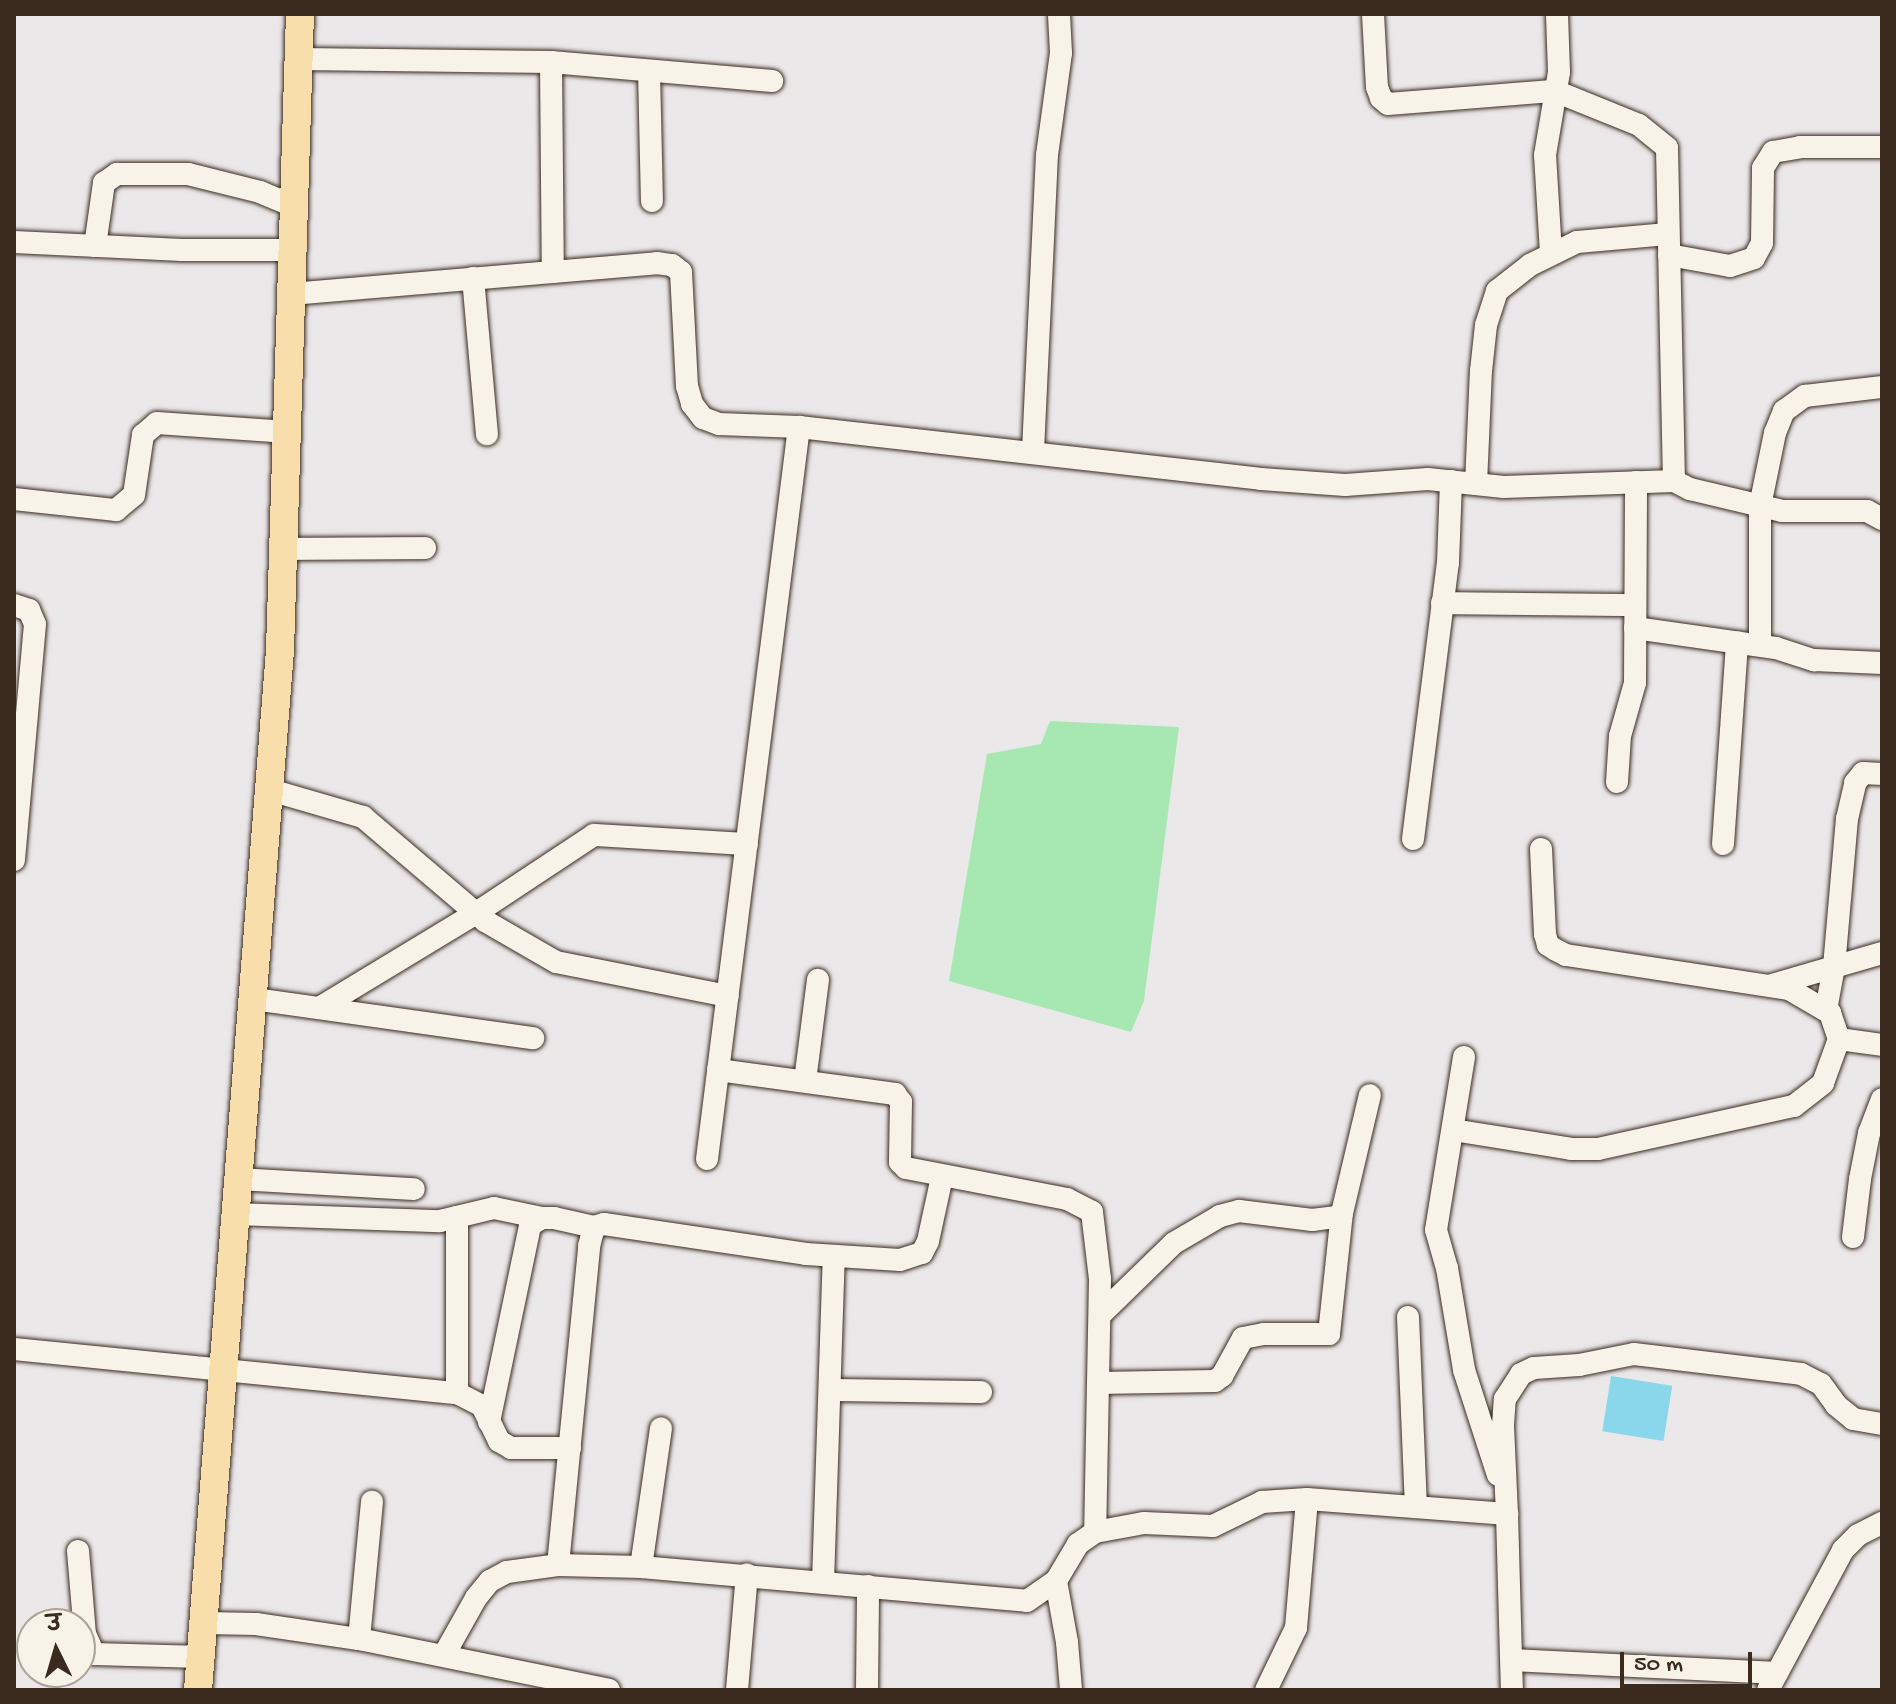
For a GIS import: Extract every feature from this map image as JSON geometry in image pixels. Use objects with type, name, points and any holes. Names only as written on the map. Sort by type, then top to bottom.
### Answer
[{"type":"main road","points":[[198,1690],[270,790],[284,549],[300,14]]},
{"type":"street","points":[[1033,451],[1047,155],[1061,53],[1059,14]]},
{"type":"street","points":[[1373,14],[1377,87],[1381,98],[1388,104],[1555,91],[1639,125],[1667,148],[1674,481]]},
{"type":"street","points":[[1551,253],[1545,155],[1559,72],[1557,14]]},
{"type":"street","points":[[300,59],[551,62],[772,81]]},
{"type":"street","points":[[551,62],[553,272]]},
{"type":"street","points":[[649,71],[652,201]]},
{"type":"street","points":[[1476,484],[1481,371],[1493,300],[1504,283],[1551,253],[1592,238],[1669,244],[1730,266],[1754,258],[1762,243],[1763,168],[1773,152],[1800,147],[1882,147]]},
{"type":"street","points":[[95,246],[104,183],[117,174],[188,174],[260,192],[296,207]]},
{"type":"street","points":[[14,242],[294,250]]},
{"type":"street","points":[[291,294],[657,263],[672,265],[681,272],[684,283],[687,386],[692,404],[703,418],[719,424],[799,427],[1261,479],[1345,485],[1451,481],[1504,487],[1674,481],[1690,489],[1782,511],[1867,511],[1882,518]]},
{"type":"street","points":[[473,278],[487,434]]},
{"type":"street","points":[[1760,645],[1760,506],[1775,433],[1784,411],[1793,402],[1819,393],[1882,387]]},
{"type":"street","points":[[14,499],[116,510],[134,495],[143,435],[157,423],[288,432]]},
{"type":"street","points":[[707,1159],[799,427]]},
{"type":"street","points":[[1413,839],[1442,603],[1451,481]]},
{"type":"street","points":[[1617,782],[1620,736],[1635,683],[1636,482]]},
{"type":"street","points":[[284,549],[425,548]]},
{"type":"street","points":[[1442,603],[1635,605]]},
{"type":"street","points":[[14,605],[29,610],[35,624],[14,860]]},
{"type":"street","points":[[1635,628],[1760,645],[1814,660],[1882,663]]},
{"type":"street","points":[[1723,844],[1737,642]]},
{"type":"street","points":[[1453,1130],[1571,1149],[1598,1149],[1794,1106],[1823,1083],[1839,1039],[1826,1010],[1834,967],[1847,819],[1855,783],[1863,773],[1882,774]]},
{"type":"street","points":[[270,790],[363,817],[476,913],[556,962],[728,996]]},
{"type":"street","points":[[321,1007],[476,913],[594,835],[747,844]]},
{"type":"street","points":[[1541,849],[1545,934],[1548,945],[1556,950],[1566,955],[1789,989],[1826,1010]]},
{"type":"street","points":[[1770,985],[1882,953]]},
{"type":"street","points":[[805,1081],[818,980]]},
{"type":"street","points":[[254,999],[533,1038]]},
{"type":"street","points":[[1839,1039],[1882,1045]]},
{"type":"street","points":[[1464,1057],[1436,1230],[1447,1268],[1464,1370],[1494,1470],[1505,1486]]},
{"type":"street","points":[[718,1070],[895,1094],[901,1102],[900,1162],[914,1171],[1067,1199],[1092,1212],[1097,1225],[1100,1315],[1095,1532]]},
{"type":"street","points":[[1098,1383],[1215,1381],[1222,1376],[1243,1338],[1264,1334],[1329,1334],[1342,1213],[1370,1095]]},
{"type":"street","points":[[1853,1237],[1869,1133],[1882,1099]]},
{"type":"street","points":[[235,1214],[440,1221],[494,1208],[594,1227],[604,1224],[834,1257],[900,1260],[922,1253],[928,1241],[942,1177]]},
{"type":"street","points":[[238,1179],[414,1189]]},
{"type":"street","points":[[1100,1315],[1174,1243],[1220,1216],[1251,1211],[1329,1220],[1342,1213]]},
{"type":"street","points":[[457,1217],[457,1393]]},
{"type":"street","points":[[489,1422],[526,1237],[530,1225],[542,1218]]},
{"type":"street","points":[[558,1565],[589,1246],[594,1227]]},
{"type":"street","points":[[823,1582],[834,1257]]},
{"type":"street","points":[[1408,1317],[1416,1507]]},
{"type":"street","points":[[14,1349],[457,1393],[482,1406],[499,1441],[511,1448],[570,1448]]},
{"type":"street","points":[[1512,1690],[1505,1399],[1521,1374],[1534,1368],[1579,1365],[1634,1354],[1801,1374],[1821,1384],[1836,1405],[1853,1419],[1882,1424]]},
{"type":"street","points":[[830,1390],[981,1392]]},
{"type":"street","points":[[641,1567],[661,1428]]},
{"type":"street","points":[[444,1655],[490,1581],[507,1572],[558,1565],[747,1574],[1027,1601],[1056,1581],[1078,1544],[1095,1532],[1144,1523],[1213,1526],[1262,1502],[1307,1499],[1507,1514]]},
{"type":"street","points":[[1266,1690],[1296,1628],[1307,1499]]},
{"type":"street","points":[[359,1639],[372,1502]]},
{"type":"street","points":[[1512,1660],[1773,1681],[1843,1550],[1858,1535],[1882,1523]]},
{"type":"street","points":[[78,1551],[85,1634],[94,1654],[202,1657]]},
{"type":"street","points":[[737,1690],[747,1574]]},
{"type":"street","points":[[1056,1581],[1067,1642],[1071,1690]]},
{"type":"street","points":[[867,1690],[868,1586]]},
{"type":"street","points":[[205,1623],[256,1624],[359,1639],[609,1690]]},
{"type":"green space","points":[[1050,721],[1179,727],[1144,1001],[1131,1032],[949,981],[987,754],[1041,744]]},
{"type":"water","points":[[1611,1376],[1672,1386],[1663,1441],[1602,1431]]}]
